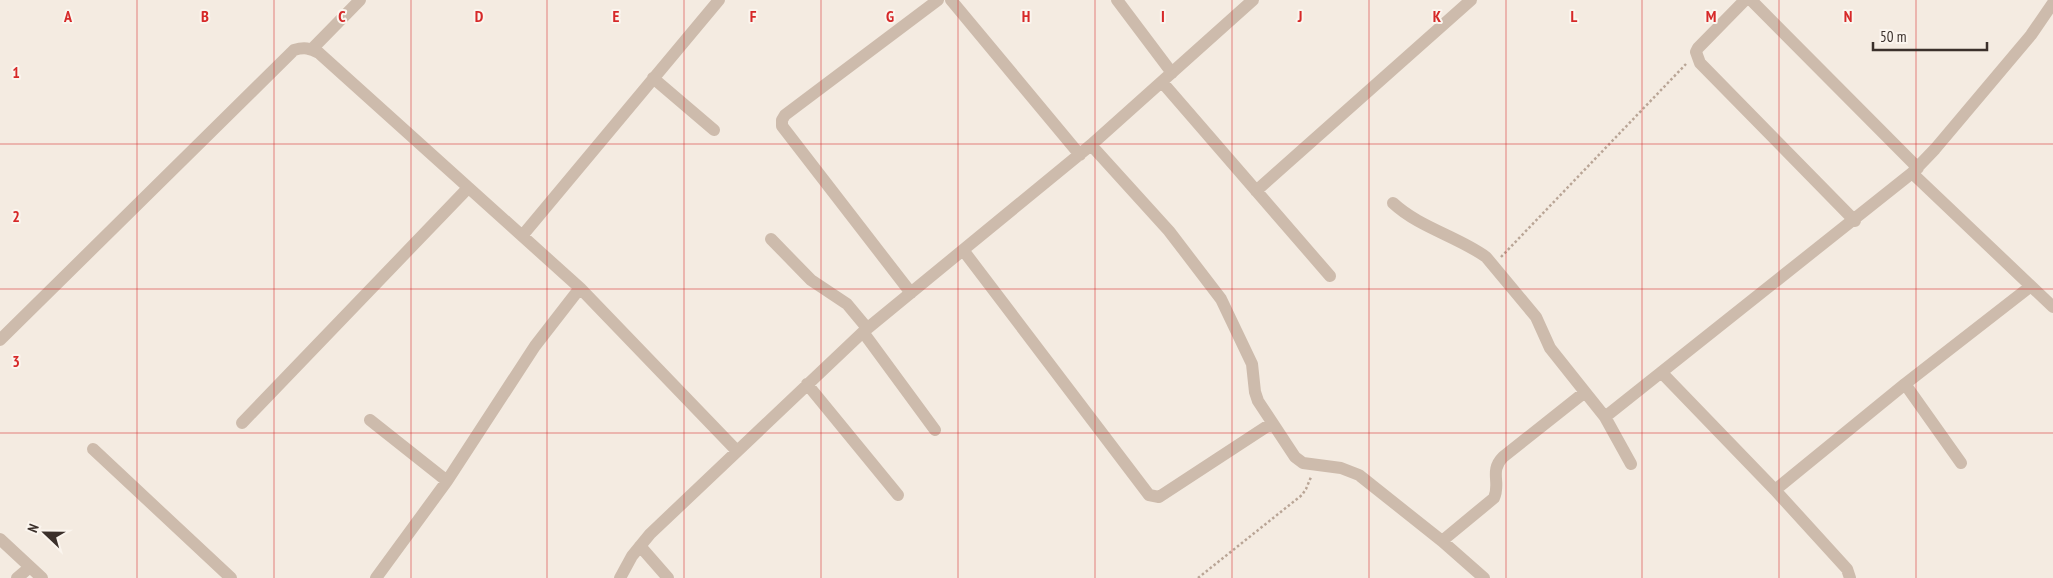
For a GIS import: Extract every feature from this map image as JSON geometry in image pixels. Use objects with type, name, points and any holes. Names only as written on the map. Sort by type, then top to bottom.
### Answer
[{"type":"street","points":[[312,49],[360,0]]},
{"type":"street","points":[[522,236],[719,0]]},
{"type":"street","points":[[951,0],[1080,154]]},
{"type":"street","points":[[1118,0],[1172,73]]},
{"type":"street","points":[[620,578],[640,546],[650,534],[865,330],[1091,146],[1253,0]]},
{"type":"street","points":[[1256,191],[1471,0]]},
{"type":"street","points":[[1745,0],[1698,48],[1696,52],[1700,64],[1854,221]]},
{"type":"street","points":[[1751,0],[1915,170],[2053,307]]},
{"type":"street","points":[[911,292],[782,126],[782,120],[785,115],[930,2]]},
{"type":"street","points":[[1605,418],[1854,221],[1915,170],[1936,150],[2031,35],[2053,4]]},
{"type":"street","points":[[0,340],[294,50],[303,47],[312,49],[319,54],[580,288],[737,451]]},
{"type":"street","points":[[653,78],[714,130]]},
{"type":"street","points":[[1162,82],[1330,276]]},
{"type":"street","points":[[1091,146],[1169,231],[1221,299],[1252,364],[1255,392],[1258,401],[1295,458],[1303,463],[1341,468],[1359,475],[1442,541],[1484,578]]},
{"type":"street","points":[[242,423],[468,188]]},
{"type":"street","points":[[1393,204],[1415,221],[1476,250],[1493,265],[1536,317],[1550,348],[1605,418],[1631,464]]},
{"type":"street","points":[[771,239],[811,280],[847,304],[935,430]]},
{"type":"street","points":[[963,250],[1149,496],[1159,497],[1272,423]]},
{"type":"street","points":[[1775,490],[1905,384],[2030,286]]},
{"type":"street","points":[[376,578],[447,481],[535,346],[580,288]]},
{"type":"street","points":[[1662,373],[1775,490],[1847,569],[1850,578]]},
{"type":"street","points":[[807,384],[898,495]]},
{"type":"street","points":[[1905,384],[1962,463]]},
{"type":"street","points":[[1442,541],[1494,498],[1496,493],[1496,468],[1502,456],[1585,392]]},
{"type":"street","points":[[370,420],[447,481]]},
{"type":"street","points":[[94,449],[231,578]]},
{"type":"street","points":[[0,538],[42,578]]},
{"type":"street","points":[[640,546],[668,578]]},
{"type":"street","points":[[17,578],[30,567]]},
{"type":"path","points":[[1493,265],[1696,52]]},
{"type":"path","points":[[1198,578],[1302,495],[1311,480],[1312,465]]}]
